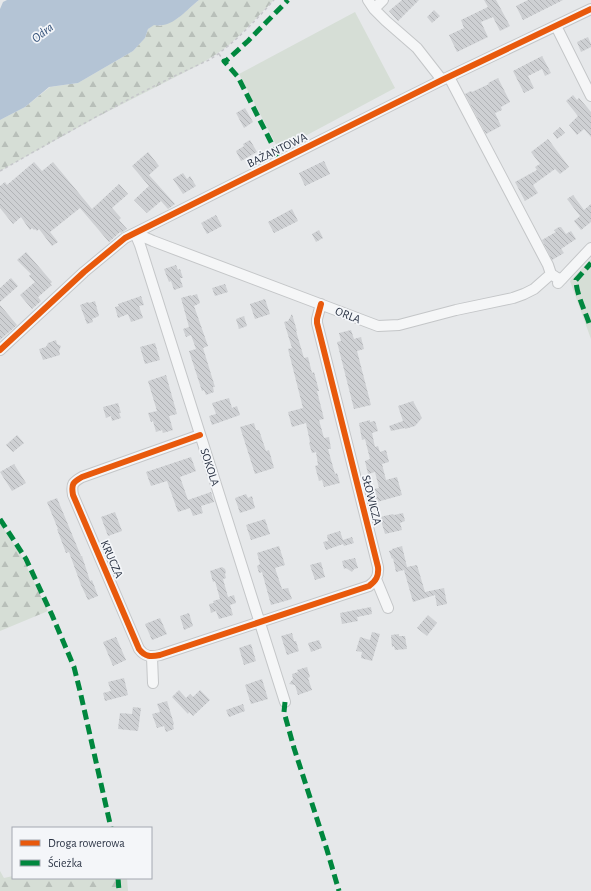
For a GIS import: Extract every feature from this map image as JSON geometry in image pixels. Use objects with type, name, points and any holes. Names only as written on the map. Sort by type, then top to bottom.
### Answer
[{"type":"street","points":[[368,0],[374,9],[399,34],[417,48],[446,79],[548,265],[551,274],[560,281],[591,248]]},
{"type":"street","points":[[374,9],[383,0]]},
{"type":"street","name":"BAŻANTOWA","points":[[0,350],[84,272],[123,239],[591,9]]},
{"type":"street","points":[[556,26],[591,96]]},
{"type":"street","name":"ORLA","points":[[135,233],[153,242],[378,326],[399,325],[456,310],[513,298],[534,289],[551,274]]},
{"type":"street","name":"SOKOLA","points":[[135,233],[285,702]]},
{"type":"street","name":"SŁOWICZA","points":[[321,304],[317,323],[378,567],[376,579],[388,608]]},
{"type":"street","name":"KRUCZA","points":[[152,657],[144,654],[139,649],[73,495],[72,488],[76,480],[82,477],[200,435]]},
{"type":"street","points":[[152,683],[152,657],[369,586],[376,579]]},
{"type":"path","points":[[0,171],[95,117],[208,60],[238,38],[274,0]]},
{"type":"path","points":[[219,53],[224,61]]},
{"type":"green space","points":[[199,0],[274,0],[235,40],[197,66],[97,117],[0,171],[0,120],[25,107],[50,87],[78,83],[133,51],[145,38],[148,29],[154,24],[160,26],[178,18]]},
{"type":"green space","points":[[355,12],[395,88],[279,150],[239,74]]},
{"type":"green space","points":[[591,259],[591,339],[570,281]]},
{"type":"green space","points":[[0,523],[21,555],[48,611],[0,631]]},
{"type":"green space","points":[[0,871],[4,878],[12,876],[12,879],[127,879],[128,891],[0,891]]},
{"type":"water","name":"Odra","points":[[7,0],[199,0],[173,21],[167,24],[154,25],[148,29],[145,38],[133,51],[78,83],[49,87],[25,107],[0,120],[0,9],[3,2]]},
{"type":"building","points":[[402,0],[419,0],[398,21],[389,11]]},
{"type":"building","points":[[484,0],[496,0],[510,26],[500,31],[493,17],[481,22],[488,37],[457,52],[449,35],[464,28],[461,20],[488,7]]},
{"type":"building","points":[[528,0],[563,0],[523,20],[516,6]]},
{"type":"building","points":[[434,10],[440,16],[432,23],[427,17]]},
{"type":"building","points":[[588,37],[591,47],[581,52],[577,42]]},
{"type":"building","points":[[542,56],[551,73],[545,76],[542,69],[528,76],[534,88],[524,93],[513,71]]},
{"type":"building","points":[[498,78],[510,102],[501,107],[502,110],[495,113],[501,126],[486,134],[465,94],[489,84],[488,83]]},
{"type":"building","points":[[573,95],[577,100],[579,98],[591,112],[591,137],[584,129],[577,135],[569,125],[578,116],[566,101]]},
{"type":"building","points":[[245,108],[253,122],[244,128],[236,113]]},
{"type":"building","points":[[560,127],[565,133],[557,139],[553,133]]},
{"type":"building","points":[[548,139],[569,167],[560,174],[555,169],[533,185],[538,193],[525,201],[515,182],[537,170],[535,167],[540,164],[531,152]]},
{"type":"building","points":[[250,140],[257,152],[241,161],[236,151]]},
{"type":"building","points":[[148,152],[159,166],[149,175],[175,204],[168,209],[161,201],[147,213],[134,200],[149,186],[132,166]]},
{"type":"building","points":[[324,161],[330,174],[305,186],[299,173]]},
{"type":"building","points":[[34,162],[42,171],[53,162],[92,209],[119,184],[128,194],[112,208],[121,218],[119,220],[127,229],[121,233],[120,232],[109,242],[80,208],[50,232],[58,242],[52,246],[39,229],[37,231],[32,228],[30,230],[21,217],[13,224],[0,208],[0,186],[5,182],[7,185]]},
{"type":"building","points":[[183,173],[187,179],[190,176],[196,186],[183,194],[173,179]]},
{"type":"building","points":[[573,195],[584,210],[591,204],[591,222],[581,230],[574,221],[580,216],[567,199]]},
{"type":"building","points":[[292,209],[298,221],[274,233],[268,222]]},
{"type":"building","points":[[216,215],[222,226],[207,234],[201,223]]},
{"type":"building","points":[[561,227],[566,234],[571,231],[576,239],[561,249],[564,253],[552,260],[542,240],[556,232],[554,230]]},
{"type":"building","points":[[319,230],[323,238],[316,242],[312,234]]},
{"type":"building","points":[[26,252],[52,282],[50,284],[52,285],[38,297],[41,301],[32,309],[20,295],[35,282],[29,276],[31,274],[17,260]]},
{"type":"building","points":[[176,265],[178,270],[180,269],[183,278],[180,278],[183,287],[174,290],[164,269]]},
{"type":"building","points":[[11,278],[18,286],[0,302],[0,288]]},
{"type":"building","points":[[225,284],[228,292],[215,296],[212,288]]},
{"type":"building","points":[[197,294],[200,303],[194,306],[208,346],[203,348],[215,387],[213,387],[214,392],[206,395],[204,390],[202,391],[189,351],[196,349],[191,335],[186,337],[183,329],[189,327],[181,298]]},
{"type":"building","points":[[141,296],[144,305],[139,306],[143,318],[131,322],[128,314],[118,318],[115,307],[119,306],[118,304]]},
{"type":"building","points":[[265,299],[270,314],[255,319],[250,304]]},
{"type":"building","points":[[95,301],[99,316],[92,319],[93,322],[87,324],[80,305]]},
{"type":"building","points":[[0,305],[17,325],[0,340]]},
{"type":"building","points":[[292,314],[304,358],[308,357],[312,373],[314,372],[324,419],[319,420],[324,438],[329,437],[331,449],[328,449],[335,474],[337,473],[340,483],[324,487],[322,480],[319,481],[315,466],[318,465],[316,452],[312,453],[306,423],[292,427],[288,412],[303,408],[288,349],[292,348],[284,322],[288,321]]},
{"type":"building","points":[[244,316],[247,326],[239,329],[236,319]]},
{"type":"building","points":[[351,330],[354,339],[361,337],[364,349],[357,351],[371,405],[354,409],[337,342],[341,341],[339,333]]},
{"type":"building","points":[[56,340],[57,344],[61,346],[59,351],[60,355],[43,360],[39,349],[46,347],[48,343]]},
{"type":"building","points":[[155,343],[160,360],[145,364],[140,347]]},
{"type":"building","points":[[166,375],[177,414],[169,416],[173,430],[163,433],[162,430],[156,432],[153,421],[151,422],[148,413],[157,411],[148,381]]},
{"type":"building","points":[[229,398],[232,408],[237,406],[240,415],[212,425],[209,416],[216,414],[212,403]]},
{"type":"building","points":[[413,401],[422,418],[415,426],[391,431],[389,426],[403,421],[398,406]]},
{"type":"building","points":[[118,403],[121,418],[112,421],[111,416],[106,418],[103,407]]},
{"type":"building","points":[[370,420],[370,422],[375,421],[378,431],[372,433],[375,447],[378,446],[380,452],[386,450],[389,462],[382,464],[386,480],[397,477],[402,495],[377,502],[373,489],[379,488],[375,472],[368,474],[365,461],[370,459],[365,439],[362,440],[359,423]]},
{"type":"building","points":[[254,423],[256,430],[259,430],[266,451],[269,450],[274,468],[255,474],[240,427]]},
{"type":"building","points":[[17,435],[24,443],[13,452],[6,445]]},
{"type":"building","points":[[191,457],[196,471],[180,477],[188,500],[211,492],[214,502],[201,506],[203,513],[193,516],[190,508],[178,512],[167,481],[151,486],[146,472]]},
{"type":"building","points":[[14,464],[26,483],[12,491],[0,472]]},
{"type":"building","points":[[246,494],[248,498],[252,496],[255,508],[240,513],[235,498]]},
{"type":"building","points":[[57,498],[82,556],[90,581],[92,580],[98,596],[88,600],[69,552],[66,553],[47,502]]},
{"type":"building","points":[[115,512],[122,531],[108,536],[101,517]]},
{"type":"building","points":[[403,513],[405,521],[400,523],[402,530],[385,534],[380,517]]},
{"type":"building","points":[[265,519],[270,534],[251,540],[246,525]]},
{"type":"building","points":[[340,531],[343,540],[352,537],[354,543],[344,546],[343,544],[326,550],[323,542],[328,541],[327,535]]},
{"type":"building","points":[[279,546],[285,565],[275,568],[282,589],[288,588],[292,599],[271,605],[262,572],[259,573],[257,566],[260,564],[257,553]]},
{"type":"building","points":[[402,546],[407,567],[417,565],[425,592],[444,588],[447,604],[437,606],[435,595],[413,602],[404,570],[396,572],[393,558],[392,559],[389,551]]},
{"type":"building","points":[[355,558],[358,568],[354,569],[352,572],[346,568],[344,569],[342,561]]},
{"type":"building","points":[[321,562],[325,577],[315,580],[310,565]]},
{"type":"building","points":[[222,567],[226,572],[226,578],[223,579],[228,597],[234,595],[236,603],[230,605],[233,615],[219,619],[216,611],[211,613],[209,604],[220,599],[215,581],[213,582],[210,571]]},
{"type":"building","points":[[371,607],[372,614],[357,617],[358,621],[342,624],[340,613]]},
{"type":"building","points":[[189,613],[193,626],[184,630],[180,616]]},
{"type":"building","points":[[428,615],[437,623],[427,636],[417,628]]},
{"type":"building","points":[[160,618],[167,634],[152,640],[145,624]]},
{"type":"building","points":[[372,632],[380,634],[372,661],[361,658],[362,652],[356,651],[360,637],[370,640]]},
{"type":"building","points":[[292,633],[299,651],[287,655],[281,636]]},
{"type":"building","points":[[399,634],[399,636],[405,636],[407,649],[395,650],[394,646],[392,647],[391,635]]},
{"type":"building","points":[[116,637],[126,660],[113,666],[103,642]]},
{"type":"building","points":[[319,640],[322,648],[311,652],[308,643]]},
{"type":"building","points":[[251,644],[256,661],[244,665],[239,648]]},
{"type":"building","points":[[307,667],[310,677],[308,678],[312,690],[298,695],[295,685],[289,684],[293,679],[292,674],[298,672],[297,670]]},
{"type":"building","points":[[124,678],[128,695],[105,701],[103,693],[111,691],[108,682]]},
{"type":"building","points":[[262,679],[268,699],[251,704],[245,685]]},
{"type":"building","points":[[179,690],[186,698],[190,694],[193,697],[200,690],[210,700],[193,716],[189,712],[188,714],[172,697]]},
{"type":"building","points":[[167,701],[174,724],[174,729],[166,732],[164,726],[157,728],[152,714],[160,712],[157,704]]},
{"type":"building","points":[[243,704],[245,711],[229,717],[226,710]]},
{"type":"building","points":[[133,707],[141,708],[138,731],[118,729],[120,713],[132,714]]},
{"type":"marked path","points":[[278,156],[238,77],[224,61],[248,41],[288,0]]},
{"type":"marked path","points":[[589,323],[579,296],[576,280],[591,263]]},
{"type":"marked path","points":[[0,519],[26,559],[74,667],[111,827]]},
{"type":"marked path","points":[[285,702],[284,712],[294,748],[339,891]]},
{"type":"marked path","points":[[118,879],[119,891]]},
{"type":"cycle path","points":[[0,350],[84,272],[125,238],[442,80],[591,9]]},
{"type":"cycle path","points":[[200,435],[82,477],[75,482],[72,488],[73,495],[139,649],[144,654],[151,656],[160,655],[369,586],[374,582],[377,576],[378,567],[317,323],[321,304]]}]
